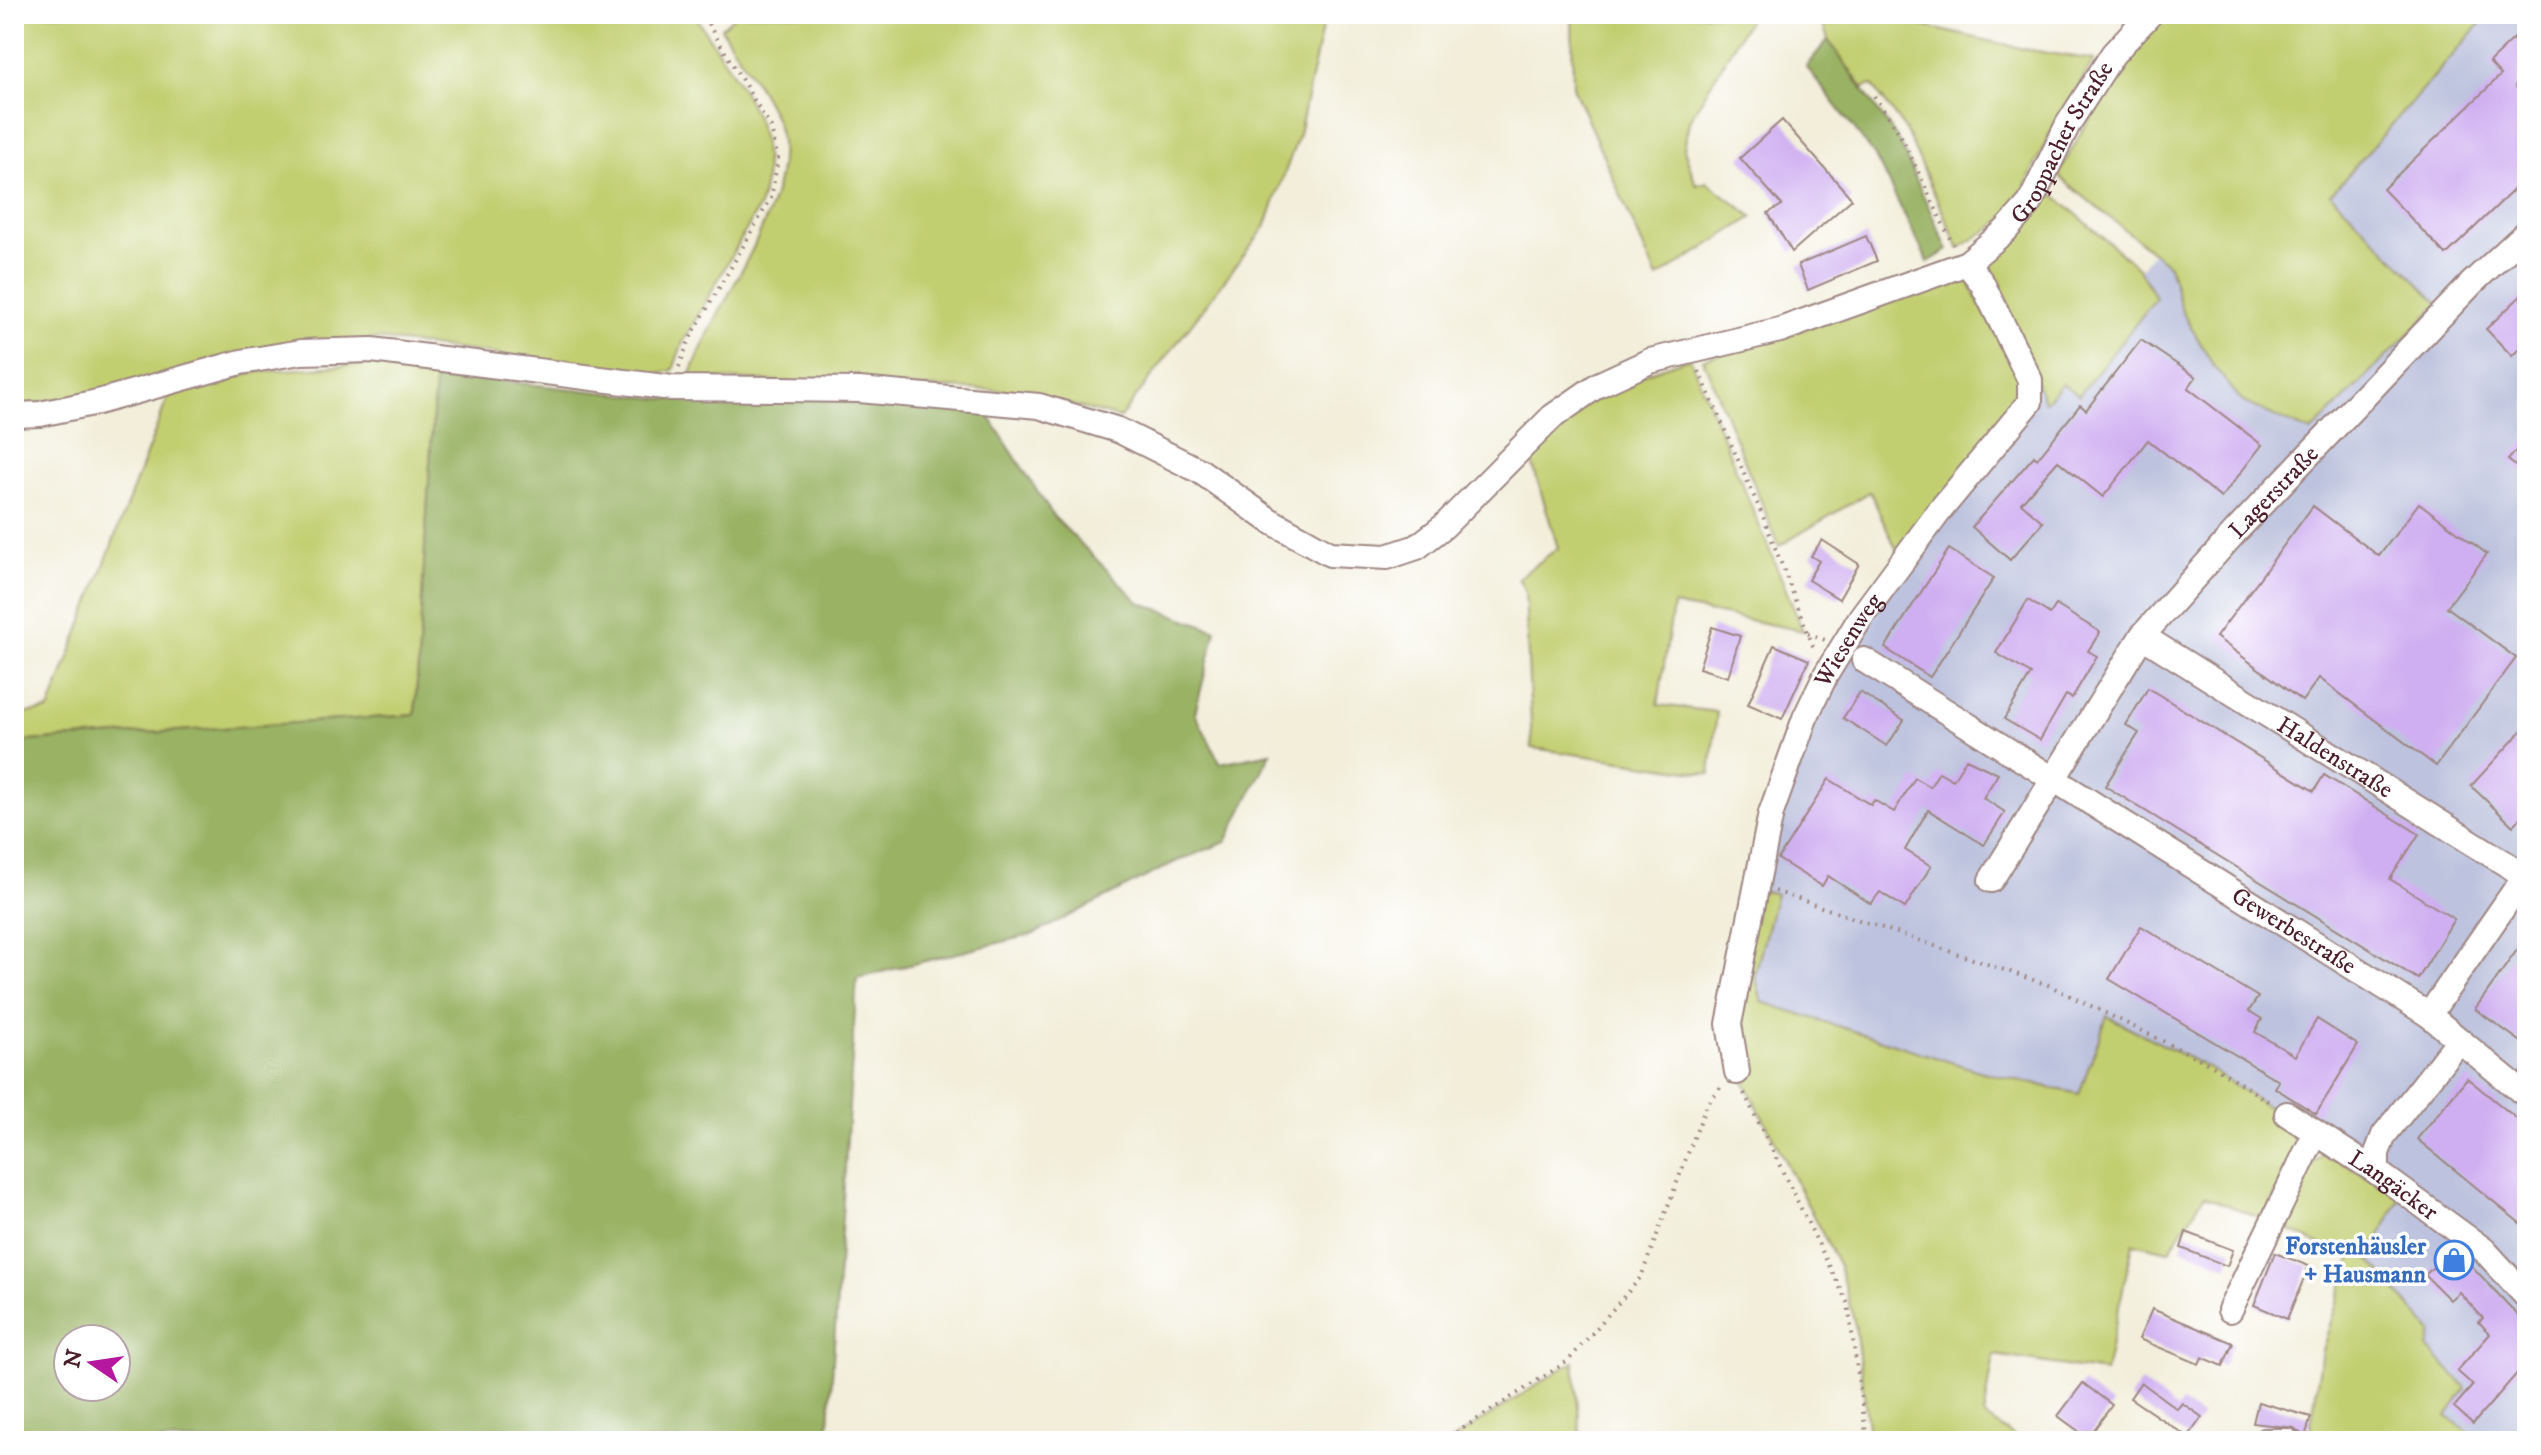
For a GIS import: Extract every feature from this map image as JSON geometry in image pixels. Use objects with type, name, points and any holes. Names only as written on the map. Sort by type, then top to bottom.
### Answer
[{"type":"street","name":"Groppacher Straße","points":[[1965,264],[2005,231],[2030,203],[2068,124],[2113,54],[2150,14]]},
{"type":"street","name":"Lagerstraße","points":[[1991,880],[2142,636],[2472,283],[2527,232]]},
{"type":"street","points":[[14,415],[40,414],[98,402],[241,362],[301,352],[372,350],[672,388],[859,390],[1039,406],[1118,430],[1200,471],[1269,520],[1330,554],[1387,557],[1417,547],[1444,526],[1552,417],[1598,385],[1650,361],[1780,330],[1965,264]]},
{"type":"street","name":"Wiesenweg","points":[[1737,1072],[1729,1024],[1771,813],[1805,718],[1825,676],[1861,617],[1941,509],[2030,402],[2030,380],[1982,283],[1965,264]]},
{"type":"street","name":"Haldenstraße","points":[[2142,636],[2526,875]]},
{"type":"street","points":[[1864,660],[2053,777]]},
{"type":"street","name":"Gewerbestraße","points":[[2053,777],[2429,1015],[2527,1096]]},
{"type":"street","points":[[2429,1015],[2526,875]]},
{"type":"street","points":[[2377,1172],[2377,1153],[2384,1135],[2459,1040]]},
{"type":"street","name":"Langäcker","points":[[2287,1114],[2377,1172],[2484,1250],[2527,1297]]},
{"type":"street","points":[[2230,1310],[2315,1134]]},
{"type":"street","points":[[2265,1441],[2287,1441]]},
{"type":"path","points":[[672,388],[689,340],[771,198],[778,159],[771,128],[702,14]]},
{"type":"path","points":[[1874,96],[1900,134],[1965,264]]},
{"type":"path","points":[[1690,349],[1764,519],[1825,676]]},
{"type":"path","points":[[1757,880],[1771,889],[2048,985],[2214,1066],[2287,1114]]},
{"type":"path","points":[[1443,1441],[1568,1361],[1641,1277],[1706,1106],[1737,1072],[1746,1099],[1798,1196],[1848,1304],[1867,1441]]},
{"type":"shaded area","points":[[2390,14],[2527,14],[2527,1431],[2521,1425],[2504,1441],[2480,1441],[2447,1415],[2466,1388],[2427,1348],[2432,1332],[2368,1258],[2401,1196],[2107,1016],[2079,1094],[1982,1072],[1762,1002],[1755,975],[1776,894],[1759,890],[1767,847],[1839,663],[2022,405],[2142,267],[2162,239]]},
{"type":"green space","points":[[14,14],[694,14],[738,82],[760,128],[765,153],[765,179],[759,207],[683,342],[673,370],[656,375],[377,339],[102,393],[14,406]]},
{"type":"green space","points":[[736,14],[1325,14],[1299,134],[1265,227],[1120,418],[1018,391],[690,378],[701,349],[753,248],[778,180],[781,148],[775,118],[721,28]]},
{"type":"green space","points":[[1572,14],[1752,14],[1689,121],[1684,149],[1696,185],[1707,182],[1753,217],[1657,278],[1573,87]]},
{"type":"green space","points":[[1820,14],[1870,14],[2029,50],[2094,60],[2050,133],[2021,196],[1999,223],[1959,248],[1905,129],[1872,85],[1863,88],[1828,40]]},
{"type":"green space","points":[[2168,14],[2489,14],[2331,194],[2439,304],[2311,432],[2243,402],[2214,367],[2182,311],[2169,265],[2058,176],[2107,91],[2135,51]]},
{"type":"green space","points":[[1828,40],[1897,138],[1948,250],[1928,262],[1875,156],[1806,66]]},
{"type":"green space","points":[[2052,193],[2138,268],[2156,298],[2079,395],[2062,384],[2045,402],[1988,282],[1985,264],[2020,237]]},
{"type":"green space","points":[[1957,280],[1968,281],[2021,382],[2022,405],[1900,557],[1870,492],[1779,546],[1703,359]]},
{"type":"green space","points":[[1690,358],[1803,631],[1673,605],[1658,705],[1717,712],[1710,774],[1532,748],[1525,591],[1518,578],[1558,548],[1531,459],[1560,423],[1579,408],[1623,383]]},
{"type":"green space","points":[[395,362],[501,381],[435,380],[415,715],[14,742],[14,715],[49,710],[168,397],[255,372]]},
{"type":"green space","points":[[435,379],[501,381],[664,399],[816,395],[983,407],[1054,517],[1139,602],[1216,630],[1195,713],[1220,763],[1271,753],[1226,842],[1175,862],[1034,934],[857,978],[828,1441],[14,1441],[14,742],[415,715]]},
{"type":"green space","points":[[1759,890],[1776,894],[1755,975],[1762,1002],[1982,1072],[2079,1094],[2107,1016],[2208,1068],[2305,1131],[2264,1219],[2204,1196],[2169,1251],[2133,1243],[2105,1372],[1994,1355],[1984,1416],[2022,1441],[1870,1441],[1855,1325],[1839,1266],[1742,1077],[1733,1026]]},
{"type":"green space","points":[[2325,1152],[2401,1196],[2368,1258],[2432,1332],[2428,1348],[2466,1388],[2447,1416],[2480,1441],[2309,1439],[2322,1350],[2351,1259],[2275,1224],[2303,1173]]},
{"type":"green space","points":[[1574,1362],[1581,1441],[1451,1441],[1561,1369]]},
{"type":"building","points":[[2527,26],[2527,75],[2515,86],[2527,99],[2527,177],[2446,255],[2383,189],[2501,75],[2489,62]]},
{"type":"building","points":[[1782,120],[1852,199],[1792,252],[1768,213],[1782,205],[1740,158]]},
{"type":"building","points":[[1866,236],[1877,261],[1808,290],[1798,265]]},
{"type":"building","points":[[2527,290],[2527,341],[2512,356],[2486,329]]},
{"type":"building","points":[[2141,340],[2196,377],[2188,388],[2262,445],[2221,498],[2148,440],[2103,497],[2058,461],[2021,503],[2043,522],[2010,560],[1972,527],[2034,456],[2037,459],[2080,405],[2086,410]]},
{"type":"building","points":[[2527,438],[2527,475],[2508,460]]},
{"type":"building","points":[[2419,503],[2487,554],[2447,607],[2516,658],[2436,766],[2319,678],[2302,701],[2216,637],[2313,506],[2379,556]]},
{"type":"building","points":[[1822,540],[1859,564],[1839,599],[1808,580],[1819,561],[1811,556]]},
{"type":"building","points":[[1949,549],[1994,578],[1930,677],[1885,648]]},
{"type":"building","points":[[2028,600],[2050,614],[2056,605],[2100,632],[2088,651],[2097,656],[2072,698],[2066,695],[2040,740],[2004,719],[2031,674],[1996,653]]},
{"type":"building","points":[[1712,627],[1740,636],[1728,677],[1699,668]]},
{"type":"building","points":[[1774,645],[1809,660],[1782,719],[1748,704]]},
{"type":"building","points":[[2148,688],[2314,791],[2324,775],[2419,834],[2390,879],[2454,919],[2418,979],[2105,786],[2139,733],[2126,725]]},
{"type":"building","points":[[1860,692],[1904,720],[1887,746],[1843,718]]},
{"type":"building","points":[[2527,725],[2527,811],[2513,826],[2471,786]]},
{"type":"building","points":[[1966,759],[1998,774],[1983,798],[2005,812],[1984,845],[1928,810],[1905,850],[1931,866],[1905,908],[1880,892],[1871,904],[1828,876],[1822,886],[1778,859],[1829,779],[1871,805],[1874,800],[1894,812],[1915,778],[1930,787],[1939,772],[1953,780]]},
{"type":"building","points":[[2141,926],[2258,997],[2249,1011],[2262,1019],[2255,1032],[2295,1056],[2317,1019],[2358,1045],[2316,1114],[2275,1088],[2279,1081],[2109,979]]},
{"type":"building","points":[[2527,936],[2527,1046],[2475,1009]]},
{"type":"building","points":[[2467,1078],[2527,1127],[2527,1229],[2417,1139]]},
{"type":"building","points":[[2186,1232],[2233,1250],[2227,1266],[2181,1248]]},
{"type":"building","points":[[2454,1247],[2527,1325],[2527,1362],[2473,1424],[2454,1407],[2473,1385],[2457,1371],[2490,1334],[2479,1322],[2483,1318],[2459,1292],[2450,1300],[2425,1275]]},
{"type":"building","points":[[2275,1253],[2309,1266],[2287,1319],[2254,1305]]},
{"type":"building","points":[[2152,1309],[2233,1343],[2223,1366],[2202,1357],[2199,1364],[2139,1339]]},
{"type":"building","points":[[2141,1382],[2177,1409],[2182,1403],[2202,1417],[2188,1437],[2130,1398]]},
{"type":"building","points":[[2083,1383],[2112,1405],[2088,1438],[2058,1416]]},
{"type":"building","points":[[2258,1402],[2311,1417],[2305,1437],[2294,1428],[2253,1423]]},
{"type":"place","name":"Forstenhäusler + Hausmann","points":[[2454,1260]]}]
